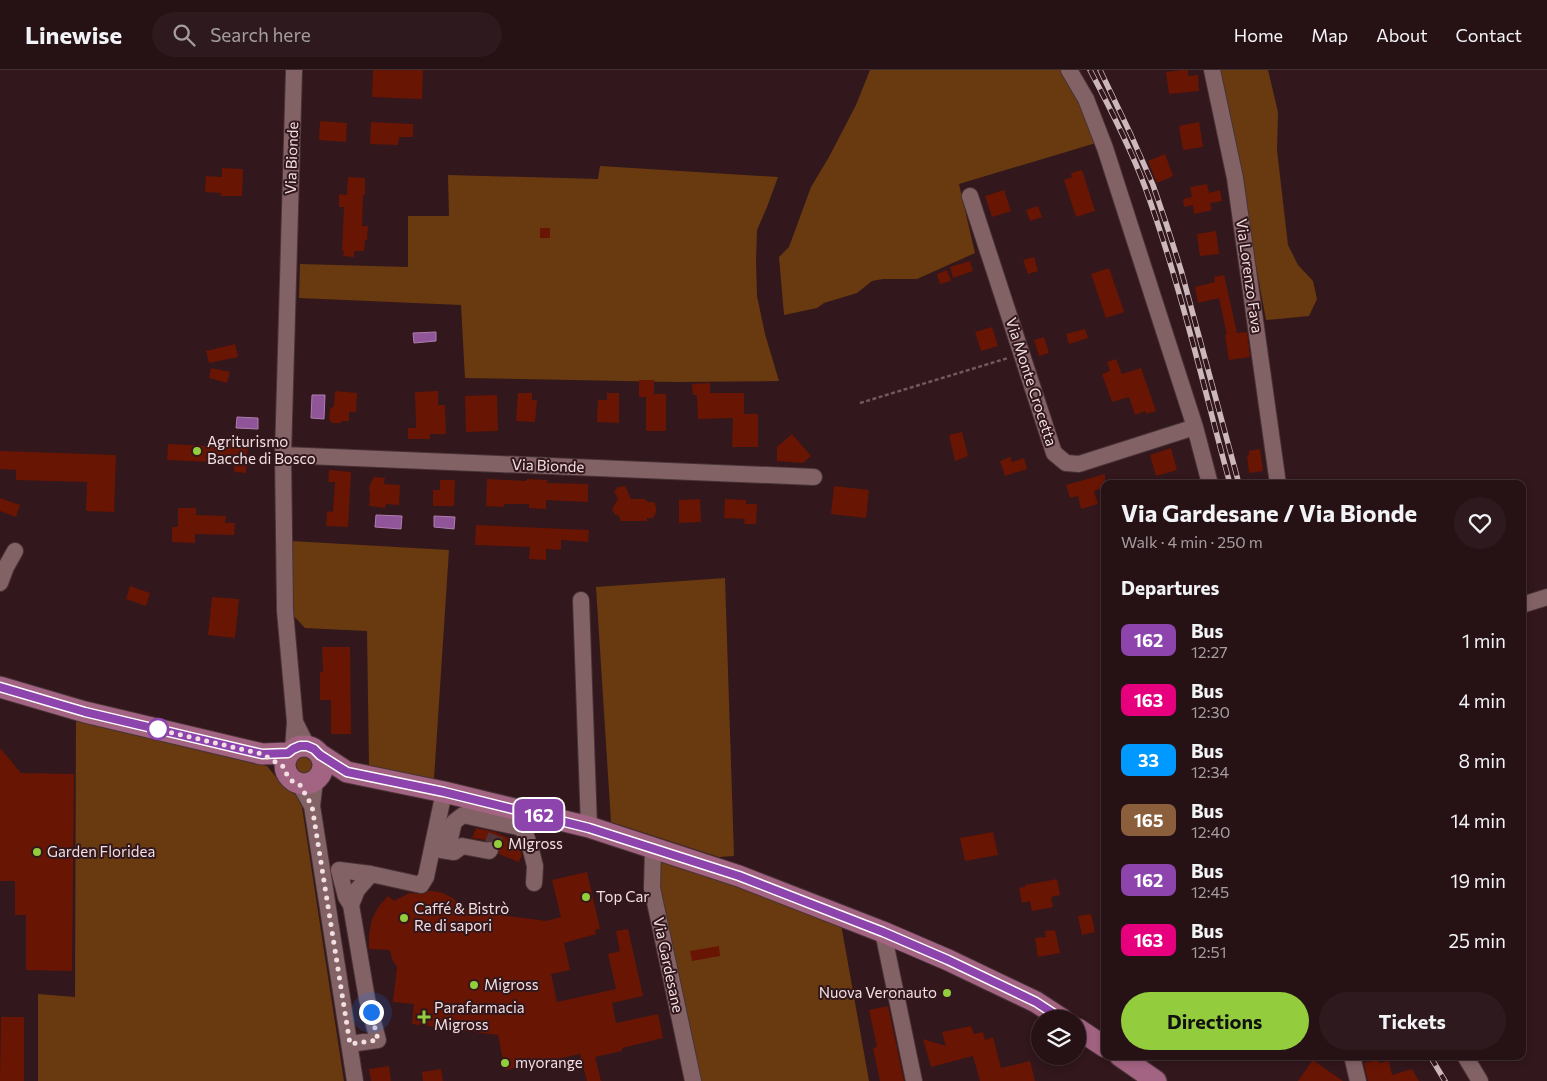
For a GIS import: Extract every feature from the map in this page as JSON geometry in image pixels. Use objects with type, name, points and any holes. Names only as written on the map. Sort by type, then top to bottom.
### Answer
[{"type":"main road","points":[[0,687],[85,712],[304,764],[444,792],[589,828],[739,876],[883,932],[1027,997],[1048,1010]]},
{"type":"main road","points":[[1086,1034],[1101,1044]]},
{"type":"main road","points":[[1126,1060],[1156,1081]]},
{"type":"street","name":"Via Bionde","points":[[294,70],[283,455],[285,611],[295,722],[312,806],[355,1081]]},
{"type":"street","points":[[1069,70],[1086,99],[1105,148],[1195,428],[1209,480]]},
{"type":"street","name":"Via Lorenzo Fava","points":[[1212,70],[1235,178],[1277,480]]},
{"type":"street","name":"Via Monte Crocetta","points":[[970,196],[1054,453],[1066,463],[1079,464],[1195,428]]},
{"type":"street","name":"Via Bionde","points":[[283,455],[814,478]]},
{"type":"street","points":[[0,583],[15,551]]},
{"type":"street","points":[[1526,604],[1547,597]]},
{"type":"street","points":[[581,600],[589,828]]},
{"type":"street","points":[[440,849],[444,792]]},
{"type":"street","points":[[350,1044],[378,1040],[367,999],[350,904],[346,896],[340,870],[371,874],[422,885],[454,822],[463,815],[518,827],[523,830],[535,866],[534,883]]},
{"type":"street","points":[[497,833],[499,830],[528,843]]},
{"type":"street","points":[[440,849],[454,852],[462,846],[490,850]]},
{"type":"street","name":"Via Gardesane","points":[[653,848],[652,888],[693,1081]]},
{"type":"street","points":[[350,904],[357,890],[371,874]]},
{"type":"street","points":[[883,932],[914,1081]]},
{"type":"street","points":[[1353,1060],[1358,1081]]},
{"type":"street","points":[[1468,1060],[1480,1081]]},
{"type":"path","points":[[860,403],[1021,354]]},
{"type":"shaded area","points":[[870,70],[1071,70],[1106,140],[959,184],[975,253],[917,279],[883,279],[872,281],[857,293],[824,303],[817,308],[784,315],[779,257],[789,247],[811,187],[856,105]]},
{"type":"shaded area","points":[[1220,70],[1268,70],[1278,112],[1277,150],[1288,245],[1298,265],[1313,281],[1317,299],[1309,316],[1266,320]]},
{"type":"shaded area","points":[[600,166],[778,177],[757,230],[756,261],[757,296],[765,334],[779,381],[676,382],[465,378],[461,305],[299,298],[300,264],[408,267],[408,216],[449,216],[448,175],[598,179]]},
{"type":"shaded area","points":[[436,332],[436,341],[414,343],[413,333]]},
{"type":"shaded area","points":[[312,395],[325,395],[324,419],[311,418]]},
{"type":"shaded area","points":[[237,417],[258,418],[258,429],[236,428]]},
{"type":"shaded area","points":[[376,515],[402,516],[401,529],[375,527]]},
{"type":"shaded area","points":[[434,516],[455,517],[454,529],[434,527]]},
{"type":"shaded area","points":[[291,541],[449,550],[434,779],[369,766],[367,631],[305,628],[290,612]]},
{"type":"shaded area","points":[[725,578],[734,856],[719,857],[611,822],[596,587]]},
{"type":"shaded area","points":[[76,717],[267,766],[286,789],[296,795],[302,807],[344,1081],[38,1081],[38,994],[75,997]]},
{"type":"shaded area","points":[[303,751],[309,752],[317,760],[317,772],[309,780],[303,781],[297,780],[289,772],[288,766],[289,760],[297,752]]},
{"type":"shaded area","points":[[649,856],[684,865],[841,924],[869,1081],[699,1081]]},
{"type":"building","points":[[373,70],[423,70],[422,99],[372,97]]},
{"type":"building","points":[[1188,70],[1188,76],[1198,75],[1199,91],[1169,94],[1166,72]]},
{"type":"building","points":[[320,121],[347,123],[346,142],[319,140]]},
{"type":"building","points":[[371,122],[413,124],[413,137],[399,137],[398,145],[370,144]]},
{"type":"building","points":[[1199,122],[1203,147],[1183,150],[1179,126]]},
{"type":"building","points":[[1165,154],[1173,176],[1157,183],[1148,161]]},
{"type":"building","points":[[222,168],[243,169],[242,196],[221,196],[221,193],[205,192],[206,176],[222,177]]},
{"type":"building","points":[[1082,170],[1095,211],[1076,217],[1064,180],[1072,177],[1071,173]]},
{"type":"building","points":[[348,177],[365,178],[362,226],[368,226],[367,240],[365,240],[364,251],[354,251],[354,257],[343,256],[344,251],[342,251],[344,207],[339,207],[339,194],[347,195]]},
{"type":"building","points":[[1207,184],[1209,193],[1220,190],[1222,201],[1210,203],[1212,210],[1194,214],[1193,205],[1184,207],[1183,199],[1192,197],[1190,187]]},
{"type":"building","points":[[1004,190],[1011,211],[992,217],[985,196]]},
{"type":"building","points":[[1038,206],[1042,217],[1030,221],[1026,210]]},
{"type":"building","points":[[540,228],[550,228],[550,238],[540,238]]},
{"type":"building","points":[[1216,231],[1219,254],[1200,256],[1197,234]]},
{"type":"building","points":[[1034,257],[1038,271],[1028,274],[1023,260]]},
{"type":"building","points":[[970,261],[973,271],[953,278],[950,267]]},
{"type":"building","points":[[1109,268],[1124,312],[1106,318],[1091,274]]},
{"type":"building","points":[[947,270],[951,281],[940,284],[937,274]]},
{"type":"building","points":[[1224,275],[1237,333],[1247,332],[1250,357],[1229,360],[1225,335],[1227,335],[1219,298],[1198,303],[1195,287],[1215,282],[1214,277]]},
{"type":"building","points":[[992,327],[998,346],[981,351],[975,332]]},
{"type":"building","points":[[1085,329],[1088,338],[1069,344],[1066,334]]},
{"type":"building","points":[[1044,337],[1049,353],[1039,356],[1034,340]]},
{"type":"building","points":[[235,344],[238,357],[209,363],[206,351]]},
{"type":"building","points":[[1116,359],[1122,374],[1141,368],[1156,411],[1146,414],[1145,411],[1135,415],[1129,397],[1112,402],[1102,374],[1110,371],[1107,362]]},
{"type":"building","points":[[211,368],[230,372],[227,383],[209,378]]},
{"type":"building","points":[[639,380],[654,380],[654,394],[666,394],[666,431],[646,431],[646,397],[639,397]]},
{"type":"building","points":[[710,383],[710,393],[744,393],[744,414],[758,414],[758,447],[732,447],[733,418],[698,419],[697,395],[693,395],[692,384]]},
{"type":"building","points":[[335,391],[357,393],[356,412],[349,412],[349,421],[332,423],[329,419],[330,409],[334,406]]},
{"type":"building","points":[[438,391],[438,405],[445,405],[446,434],[430,434],[430,439],[408,439],[408,428],[416,428],[415,392]]},
{"type":"building","points":[[518,393],[532,393],[532,400],[537,400],[535,422],[516,421]]},
{"type":"building","points":[[607,393],[619,393],[619,423],[597,422],[598,400],[607,400]]},
{"type":"building","points":[[497,395],[498,431],[466,432],[465,396]]},
{"type":"building","points":[[962,432],[968,456],[955,461],[949,435]]},
{"type":"building","points":[[792,434],[811,456],[803,463],[777,461],[777,447]]},
{"type":"building","points":[[229,440],[248,440],[246,473],[234,472],[234,463],[167,460],[168,444],[229,447]]},
{"type":"building","points":[[1171,448],[1177,470],[1156,476],[1150,455]]},
{"type":"building","points":[[1260,449],[1263,471],[1249,473],[1247,456],[1249,451]]},
{"type":"building","points":[[0,451],[116,455],[114,512],[86,511],[87,482],[16,480],[16,470],[0,469]]},
{"type":"building","points":[[1010,457],[1012,462],[1024,458],[1027,469],[1005,476],[1000,461]]},
{"type":"building","points":[[329,470],[351,472],[348,527],[326,526],[327,511],[333,512],[335,482],[328,482]]},
{"type":"building","points":[[1105,474],[1105,480],[1101,480],[1101,488],[1094,491],[1098,504],[1081,509],[1078,496],[1070,498],[1066,485]]},
{"type":"building","points":[[374,477],[385,478],[384,484],[400,485],[399,505],[386,504],[385,508],[369,506],[369,487]]},
{"type":"building","points":[[487,479],[526,481],[527,479],[547,480],[547,483],[588,484],[588,502],[546,500],[546,509],[529,508],[529,504],[504,504],[504,507],[486,506]]},
{"type":"building","points":[[440,480],[455,480],[454,506],[433,506],[433,490],[440,490]]},
{"type":"building","points":[[625,486],[631,499],[645,499],[647,502],[654,502],[656,512],[653,518],[647,518],[647,521],[621,521],[618,515],[615,515],[612,509],[618,499],[614,492],[618,487]]},
{"type":"building","points":[[834,486],[869,490],[866,518],[831,514]]},
{"type":"building","points":[[0,498],[20,505],[16,517],[0,511]]},
{"type":"building","points":[[700,499],[701,522],[679,523],[679,500]]},
{"type":"building","points":[[725,499],[746,500],[746,504],[757,504],[756,524],[744,524],[745,519],[724,518]]},
{"type":"building","points":[[178,508],[196,508],[196,515],[226,516],[225,523],[235,523],[234,535],[195,534],[195,543],[172,542],[172,527],[178,527]]},
{"type":"building","points":[[476,525],[589,530],[588,542],[561,540],[561,550],[546,549],[546,560],[529,559],[530,547],[475,545]]},
{"type":"building","points":[[130,586],[150,593],[146,606],[126,599]]},
{"type":"building","points":[[212,597],[239,599],[235,638],[208,635]]},
{"type":"building","points":[[322,647],[350,647],[351,734],[331,734],[331,700],[320,700],[320,672],[323,672]]},
{"type":"building","points":[[0,748],[21,773],[74,774],[72,971],[26,970],[26,915],[15,915],[15,881],[0,881]]},
{"type":"building","points":[[476,828],[495,832],[517,842],[522,855],[519,862],[499,854],[497,843],[472,838]]},
{"type":"building","points":[[993,832],[998,855],[965,861],[960,838]]},
{"type":"building","name":"Migross","points":[[587,872],[600,929],[595,930],[596,934],[564,943],[570,970],[551,974],[557,1002],[616,989],[608,954],[620,951],[616,931],[628,929],[643,996],[612,1003],[616,1023],[658,1014],[663,1038],[595,1057],[601,1081],[587,1081],[580,1054],[505,1070],[498,1035],[412,1024],[414,1004],[393,1002],[397,967],[392,959],[390,950],[369,949],[372,919],[379,906],[388,896],[394,901],[410,893],[424,894],[433,891],[443,893],[456,900],[453,909],[546,921],[561,917],[552,880]]},
{"type":"building","points":[[1057,879],[1060,895],[1051,897],[1053,907],[1032,911],[1030,901],[1022,903],[1019,888],[1025,887],[1025,885]]},
{"type":"building","points":[[1091,914],[1095,932],[1082,935],[1078,916]]},
{"type":"building","points":[[1055,930],[1060,953],[1038,957],[1035,938],[1046,937],[1045,931]]},
{"type":"building","points":[[719,946],[720,956],[692,961],[690,951]]},
{"type":"building","points":[[888,1006],[904,1081],[880,1081],[873,1048],[877,1047],[869,1010]]},
{"type":"building","points":[[1,1017],[24,1017],[24,1081],[0,1081]]},
{"type":"building","points":[[971,1026],[974,1034],[983,1032],[985,1040],[993,1037],[1001,1068],[1030,1061],[1035,1081],[980,1081],[973,1056],[931,1067],[923,1039],[946,1046],[942,1032]]},
{"type":"building","points":[[1313,1060],[1327,1070],[1343,1081],[1298,1081]]},
{"type":"building","points":[[1378,1060],[1379,1063],[1389,1061],[1392,1075],[1412,1069],[1419,1081],[1368,1081],[1364,1063]]},
{"type":"building","points":[[389,1066],[391,1081],[371,1081],[369,1069]]},
{"type":"building","points":[[441,1069],[443,1081],[423,1081],[422,1072]]},
{"type":"tunnel","points":[[490,850],[497,833]]},
{"type":"railway","points":[[1090,70],[1133,157],[1158,223],[1180,297],[1229,480]]},
{"type":"railway","points":[[1100,70],[1153,185],[1167,226],[1181,270],[1238,480]]},
{"type":"railway","points":[[1432,1060],[1445,1081]]},
{"type":"bus line","name":"162","points":[[0,687],[85,712],[262,754],[288,753],[300,746],[307,746],[347,772],[444,792],[589,828],[739,876],[883,932],[948,960],[1036,1002],[1048,1010]]},
{"type":"place","name":"Agriturismo Bacche di Bosco","points":[[197,451]]},
{"type":"place","name":"MIgross","points":[[498,844]]},
{"type":"place","name":"Garden Floridea","points":[[37,852]]},
{"type":"place","name":"Top Car","points":[[586,897]]},
{"type":"place","name":"Caffé & Bistrò Re di sapori","points":[[404,918]]},
{"type":"place","name":"Migross","points":[[474,985]]},
{"type":"place","name":"Nuova Veronauto","points":[[947,993]]},
{"type":"place","name":"Parafarmacia Migross","points":[[424,1017]]},
{"type":"place","name":"myorange","points":[[505,1063]]},
{"type":"route","points":[[158,729],[156,729],[262,754],[284,767],[292,781],[300,785],[312,806],[350,1044],[378,1040],[371,1012]]}]
